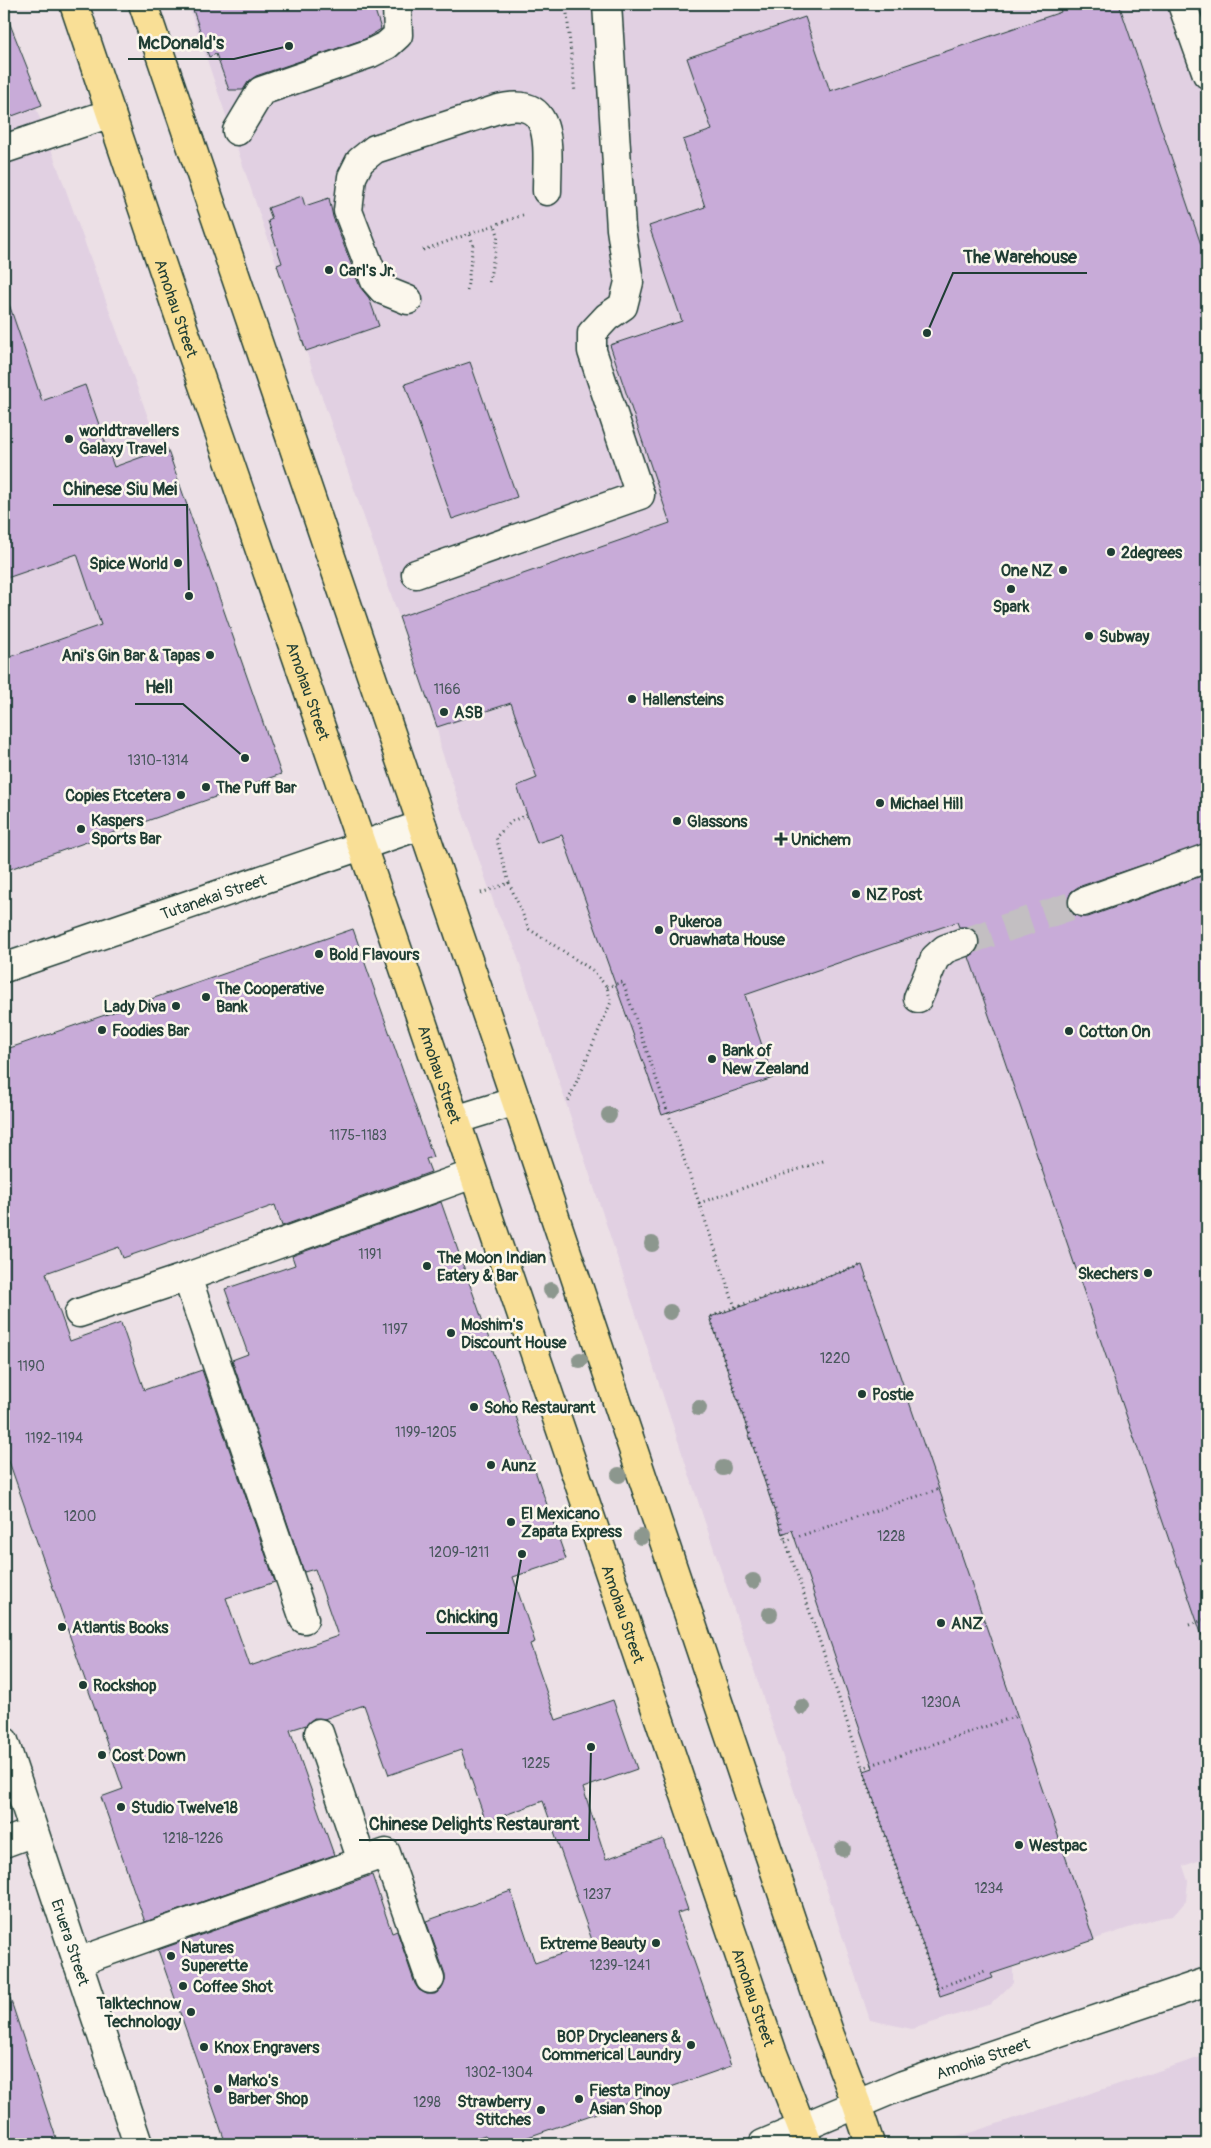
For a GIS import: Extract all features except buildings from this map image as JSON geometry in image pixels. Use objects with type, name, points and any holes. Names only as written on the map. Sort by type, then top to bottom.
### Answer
[{"type":"main road","name":"Amohau Street","points":[[74,4],[174,304],[362,846],[768,2042],[805,2136]]},
{"type":"main road","points":[[143,4],[516,1101],[830,2035],[870,2144]]},
{"type":"street","points":[[397,4],[398,35]]},
{"type":"street","points":[[237,131],[262,91],[372,53],[387,45],[398,35],[415,10],[416,4]]},
{"type":"street","points":[[416,574],[640,495],[592,351],[592,333],[607,317],[623,306],[629,282],[621,230],[607,4]]},
{"type":"street","points":[[1182,4],[1207,74]]},
{"type":"street","points":[[408,300],[383,290],[375,281],[348,211],[352,177],[360,161],[374,149],[511,105],[526,107],[541,118],[548,139],[547,190]]},
{"type":"street","points":[[4,149],[111,113]]},
{"type":"street","name":"Tutanekai Street","points":[[4,968],[422,825]]},
{"type":"street","points":[[1083,902],[1207,858]]},
{"type":"street","points":[[918,998],[935,958],[945,949],[964,942]]},
{"type":"street","points":[[455,1120],[516,1101]]},
{"type":"street","points":[[79,1313],[186,1277],[474,1174]]},
{"type":"street","points":[[186,1277],[304,1619]]},
{"type":"street","points":[[320,1733],[362,1861]]},
{"type":"street","name":"Eruera Street","points":[[4,1741],[138,2144]]},
{"type":"street","points":[[4,1843],[34,1832]]},
{"type":"street","points":[[77,1962],[386,1853],[430,1979]]},
{"type":"street","name":"Amohia Street","points":[[763,2144],[805,2136],[857,2105],[904,2085],[1207,1982]]},
{"type":"path","points":[[423,250],[531,213]]},
{"type":"path","points":[[489,282],[498,235],[495,225]]},
{"type":"path","points":[[467,290],[473,245],[470,234]]},
{"type":"path","points":[[527,815],[512,821],[496,837],[509,883],[529,929],[592,970],[607,988],[611,1002],[567,1104]]},
{"type":"path","points":[[480,893],[509,883]]},
{"type":"path","points":[[607,988],[623,982],[735,1307]]},
{"type":"path","points":[[699,1203],[826,1160]]},
{"type":"path","points":[[862,1265],[710,1317],[937,1988],[988,1970]]},
{"type":"path","points":[[785,1541],[939,1489]]},
{"type":"path","points":[[1189,1625],[1207,1619]]},
{"type":"path","points":[[862,1768],[1017,1716]]},
{"type":"shaded area","points":[[188,4],[1207,4],[1207,1858],[1183,1866],[1188,1881],[1186,1901],[1173,1916],[1159,1918],[1013,1966],[1013,1983],[991,2004],[912,2029],[870,2020],[513,943],[497,912],[441,749],[437,727],[319,389]]},
{"type":"shaded area","points":[[4,19],[277,774],[4,865]]},
{"type":"shaded area","points":[[1207,2055],[1207,2144],[945,2144],[951,2139]]},
{"type":"tunnel","points":[[964,942],[1083,902]]},
{"type":"place","name":"McDonald's","points":[[289,46]]},
{"type":"place","name":"Carl's Jr.","points":[[329,270]]},
{"type":"place","name":"The Warehouse","points":[[927,333]]},
{"type":"place","name":"worldtravellers Galaxy Travel","points":[[69,439]]},
{"type":"place","name":"2degrees","points":[[1111,552]]},
{"type":"place","name":"Spice World","points":[[178,563]]},
{"type":"place","name":"One NZ","points":[[1063,570]]},
{"type":"place","name":"Spark","points":[[1011,589]]},
{"type":"place","name":"Chinese Siu Mei","points":[[189,596]]},
{"type":"place","name":"Subway","points":[[1089,636]]},
{"type":"place","name":"Ani's Gin Bar & Tapas","points":[[210,655]]},
{"type":"place","name":"Hallensteins","points":[[632,699]]},
{"type":"place","name":"ASB","points":[[444,712]]},
{"type":"place","name":"Hell","points":[[245,758]]},
{"type":"place","name":"The Puff Bar","points":[[206,787]]},
{"type":"place","name":"Copies Etcetera","points":[[181,795]]},
{"type":"place","name":"Michael Hill","points":[[880,803]]},
{"type":"place","name":"Glassons","points":[[677,821]]},
{"type":"place","name":"Kaspers Sports Bar","points":[[81,829]]},
{"type":"place","name":"Unichem","points":[[781,839]]},
{"type":"place","name":"NZ Post","points":[[856,894]]},
{"type":"place","name":"Pukeroa Oruawhata House","points":[[659,930]]},
{"type":"place","name":"Bold Flavours","points":[[319,954]]},
{"type":"place","name":"The Cooperative Bank","points":[[206,997]]},
{"type":"place","name":"Lady Diva","points":[[176,1006]]},
{"type":"place","name":"Foodies Bar","points":[[102,1030]]},
{"type":"place","name":"Cotton On","points":[[1069,1031]]},
{"type":"place","name":"Bank of New Zealand","points":[[712,1059]]},
{"type":"place","name":"The Moon Indian Eatery & Bar","points":[[427,1266]]},
{"type":"place","name":"Skechers","points":[[1148,1273]]},
{"type":"place","name":"Moshim's Discount House","points":[[451,1333]]},
{"type":"place","name":"Postie","points":[[862,1394]]},
{"type":"place","name":"Soho Restaurant","points":[[474,1407]]},
{"type":"place","name":"Aunz","points":[[491,1465]]},
{"type":"place","name":"El Mexicano Zapata Express","points":[[511,1522]]},
{"type":"place","name":"Chicking","points":[[522,1554]]},
{"type":"place","name":"ANZ","points":[[941,1623]]},
{"type":"place","name":"Atlantis Books","points":[[62,1627]]},
{"type":"place","name":"Rockshop","points":[[83,1685]]},
{"type":"place","name":"Chinese Delights Restaurant","points":[[591,1747]]},
{"type":"place","name":"Cost Down","points":[[102,1755]]},
{"type":"place","name":"Studio Twelve18","points":[[121,1807]]},
{"type":"place","name":"Westpac","points":[[1019,1845]]},
{"type":"place","name":"Extreme Beauty","points":[[656,1943]]},
{"type":"place","name":"Natures Superette","points":[[171,1956]]},
{"type":"place","name":"Coffee Shot","points":[[183,1986]]},
{"type":"place","name":"Talktechnow Technology","points":[[191,2012]]},
{"type":"place","name":"BOP Drycleaners & Commerical Laundry","points":[[691,2045]]},
{"type":"place","name":"Knox Engravers","points":[[204,2047]]},
{"type":"place","name":"Marko's Barber Shop","points":[[218,2089]]},
{"type":"place","name":"Fiesta Pinoy Asian Shop","points":[[579,2099]]},
{"type":"place","name":"Strawberry Stitches","points":[[541,2110]]}]
